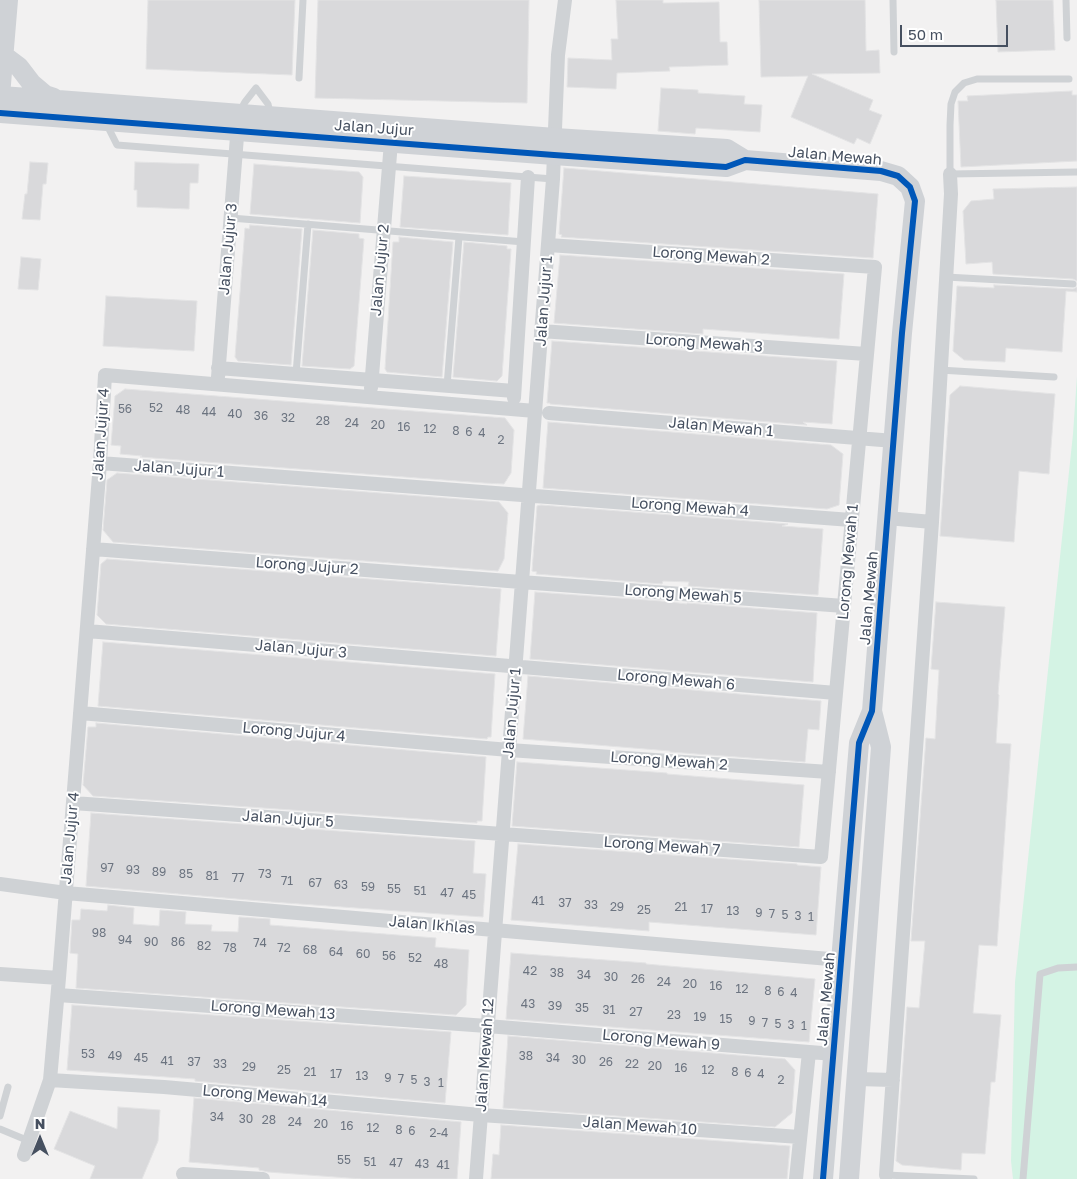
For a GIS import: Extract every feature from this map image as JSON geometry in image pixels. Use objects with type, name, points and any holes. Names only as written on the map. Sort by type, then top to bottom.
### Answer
[{"type":"street","points":[[0,96],[8,0]]},
{"type":"street","name":"Jalan Jujur 1","points":[[495,930],[553,179],[558,55],[564,0]]},
{"type":"street","points":[[3,55],[19,67],[32,84],[45,95],[58,100]]},
{"type":"street","name":"Jalan Jujur","points":[[0,96],[58,100],[391,142],[554,146]]},
{"type":"street","name":"Jalan Jujur","points":[[0,113],[108,120],[238,122],[271,116],[554,146],[726,167],[745,160]]},
{"type":"street","name":"Jalan Jujur 3","points":[[217,385],[238,122]]},
{"type":"street","name":"Jalan Jujur 2","points":[[370,397],[391,142]]},
{"type":"street","name":"Jalan Mewah","points":[[745,160],[881,171],[898,176],[910,187],[915,201],[872,711],[859,742],[823,1179]]},
{"type":"street","points":[[885,1177],[932,522],[952,194],[950,174]]},
{"type":"street","points":[[513,409],[528,177]]},
{"type":"street","name":"Lorong Mewah 2","points":[[548,245],[875,267]]},
{"type":"street","name":"Lorong Mewah 1","points":[[821,857],[875,267]]},
{"type":"street","name":"Lorong Mewah 3","points":[[541,331],[866,354]]},
{"type":"street","points":[[218,368],[514,391]]},
{"type":"street","name":"Jalan Jujur 4","points":[[66,893],[100,463],[105,375],[535,411]]},
{"type":"street","name":"Jalan Mewah 1","points":[[549,413],[894,441]]},
{"type":"street","name":"Jalan Jujur 1","points":[[100,463],[528,495]]},
{"type":"street","name":"Lorong Mewah 4","points":[[528,495],[851,520]]},
{"type":"street","points":[[888,518],[932,522]]},
{"type":"street","name":"Lorong Jujur 2","points":[[93,549],[522,582]]},
{"type":"street","name":"Lorong Mewah 5","points":[[522,582],[844,606]]},
{"type":"street","name":"Jalan Jujur 3","points":[[86,631],[515,666]]},
{"type":"street","name":"Lorong Mewah 6","points":[[515,666],[836,693]]},
{"type":"street","name":"Jalan Mewah","points":[[849,1179],[881,747],[872,711]]},
{"type":"street","name":"Lorong Jujur 4","points":[[80,713],[509,750]]},
{"type":"street","name":"Lorong Mewah 2","points":[[509,750],[829,772]]},
{"type":"street","name":"Jalan Jujur 5","points":[[73,803],[502,834]]},
{"type":"street","name":"Lorong Mewah 7","points":[[502,834],[821,857]]},
{"type":"street","name":"Jalan Ikhlas","points":[[0,884],[66,893],[865,962]]},
{"type":"street","points":[[24,1155],[50,1080],[66,893]]},
{"type":"street","name":"Jalan Mewah 12","points":[[476,1179],[495,930]]},
{"type":"street","points":[[0,974],[59,978]]},
{"type":"street","name":"Lorong Mewah 13","points":[[58,995],[488,1026]]},
{"type":"street","name":"Lorong Mewah 9","points":[[488,1026],[834,1054]]},
{"type":"street","points":[[796,1179],[809,1052]]},
{"type":"street","points":[[857,1079],[893,1080]]},
{"type":"street","name":"Lorong Mewah 14","points":[[50,1080],[164,1087],[481,1115]]},
{"type":"street","name":"Jalan Mewah 10","points":[[481,1115],[800,1137]]},
{"type":"street","points":[[183,1174],[263,1179]]},
{"type":"lane","points":[[299,78],[303,0]]},
{"type":"lane","points":[[893,0],[894,52]]},
{"type":"lane","points":[[1066,0],[1067,38]]},
{"type":"lane","points":[[1069,79],[977,79],[964,83],[956,92],[951,104],[950,174],[1077,172]]},
{"type":"lane","points":[[108,120],[109,129],[118,145],[553,179]]},
{"type":"lane","points":[[231,218],[524,242]]},
{"type":"lane","points":[[296,374],[308,224]]},
{"type":"lane","points":[[447,386],[459,236]]},
{"type":"lane","points":[[946,277],[1073,284]]},
{"type":"lane","points":[[940,370],[1054,377]]},
{"type":"lane","points":[[1023,1179],[1040,974],[1058,968],[1077,967]]},
{"type":"lane","points":[[0,1116],[8,1087]]},
{"type":"lane","points":[[0,1129],[29,1141]]},
{"type":"lane","points":[[885,1177],[974,1178]]},
{"type":"green space","points":[[1077,376],[1077,1179],[1013,1179],[1011,1161],[1015,982],[1073,434]]},
{"type":"building","points":[[148,0],[295,0],[292,75],[146,69]]},
{"type":"building","points":[[318,0],[529,0],[527,103],[315,98]]},
{"type":"building","points":[[616,0],[663,0],[663,3],[719,2],[720,42],[727,42],[728,65],[669,67],[670,71],[617,73],[616,89],[567,87],[568,58],[612,60],[611,39],[618,39]]},
{"type":"building","points":[[759,0],[865,0],[866,51],[879,50],[880,73],[812,74],[873,100],[869,110],[882,115],[870,144],[857,138],[854,144],[791,117],[808,76],[761,77]]},
{"type":"building","points":[[996,0],[1053,0],[1055,50],[998,52]]},
{"type":"building","points":[[661,88],[698,90],[698,93],[745,96],[744,104],[762,105],[760,132],[696,128],[695,134],[658,131]]},
{"type":"building","points":[[1072,91],[1072,95],[1077,95],[1077,161],[961,167],[958,101],[968,101],[967,96]]},
{"type":"building","points":[[30,162],[48,163],[46,184],[43,184],[40,220],[22,219]]},
{"type":"building","points":[[135,162],[199,164],[198,183],[190,183],[189,209],[137,207],[137,190],[134,190]]},
{"type":"building","points":[[254,164],[359,172],[363,177],[360,223],[250,214]]},
{"type":"building","points":[[564,168],[878,194],[873,258],[561,237],[562,235],[559,234]]},
{"type":"building","points":[[404,176],[511,183],[508,235],[400,227]]},
{"type":"building","points":[[1077,187],[1077,281],[1073,279],[993,274],[992,262],[966,264],[963,211],[971,201],[994,199],[993,189]]},
{"type":"building","points":[[250,225],[302,229],[291,365],[238,361],[235,357],[245,228],[249,229]]},
{"type":"building","points":[[313,230],[359,234],[359,238],[364,239],[354,366],[350,369],[302,366]]},
{"type":"building","points":[[399,237],[453,242],[442,377],[387,372],[385,369],[393,242],[399,242]]},
{"type":"building","points":[[464,242],[507,246],[507,249],[511,249],[502,376],[497,381],[453,377]]},
{"type":"building","points":[[560,255],[844,274],[839,339],[703,329],[703,334],[554,323]]},
{"type":"building","points":[[21,257],[41,259],[38,290],[18,289]]},
{"type":"building","points":[[994,285],[1073,289],[1077,287],[1077,292],[1066,291],[1062,352],[1006,348],[1005,362],[964,360],[953,351],[957,286],[994,288]]},
{"type":"building","points":[[106,296],[197,301],[194,351],[103,346]]},
{"type":"building","points":[[552,341],[837,361],[832,424],[803,422],[807,425],[550,404],[547,403]]},
{"type":"building","points":[[960,386],[1055,394],[1049,474],[1019,471],[1014,542],[940,536],[950,395]]},
{"type":"building","points":[[125,389],[505,418],[514,430],[511,473],[504,484],[120,454],[121,446],[111,445],[115,396]]},
{"type":"building","points":[[548,422],[831,445],[843,454],[839,505],[827,509],[543,488]]},
{"type":"building","points":[[117,473],[499,502],[508,513],[504,559],[498,571],[113,542],[103,530],[107,480]]},
{"type":"building","points":[[537,506],[788,524],[782,526],[823,529],[818,595],[688,586],[689,582],[663,581],[662,584],[536,574],[537,572],[532,571]]},
{"type":"building","points":[[107,559],[501,589],[496,656],[106,624],[97,615],[101,564]]},
{"type":"building","points":[[535,592],[817,613],[813,682],[530,659]]},
{"type":"building","points":[[936,602],[1005,607],[996,743],[1011,744],[997,946],[979,945],[973,1013],[1001,1015],[995,1082],[991,1082],[985,1154],[962,1153],[961,1170],[902,1165],[896,1161],[907,1007],[919,1008],[925,941],[911,941],[926,738],[935,739],[939,670],[931,669]]},
{"type":"building","points":[[103,642],[495,674],[491,737],[487,739],[98,706]]},
{"type":"building","points":[[528,676],[821,701],[819,730],[808,729],[805,762],[523,739]]},
{"type":"building","points":[[96,723],[486,757],[482,821],[477,821],[477,823],[93,796],[83,785],[88,727],[96,727]]},
{"type":"building","points":[[517,762],[804,785],[799,847],[512,826]]},
{"type":"building","points":[[91,813],[475,841],[473,873],[486,874],[483,917],[86,886]]},
{"type":"building","points":[[518,844],[821,867],[816,935],[649,922],[649,931],[511,920]]},
{"type":"building","points":[[108,905],[134,908],[133,924],[159,926],[160,910],[186,912],[185,924],[212,925],[211,931],[238,932],[239,917],[270,919],[270,925],[436,938],[435,947],[469,950],[466,1005],[456,1015],[76,988],[78,954],[70,953],[72,920],[80,920],[81,909],[107,911]]},
{"type":"building","points":[[511,953],[646,963],[815,979],[809,1042],[506,1019]]},
{"type":"building","points":[[72,1005],[451,1032],[445,1103],[195,1081],[195,1079],[67,1070]]},
{"type":"building","points":[[508,1036],[785,1059],[795,1070],[792,1113],[775,1127],[503,1108]]},
{"type":"building","points":[[194,1098],[461,1122],[457,1179],[362,1179],[268,1172],[259,1170],[259,1168],[189,1162]]},
{"type":"building","points":[[118,1107],[160,1110],[158,1141],[142,1179],[90,1179],[95,1166],[54,1149],[70,1111],[117,1129]]},
{"type":"building","points":[[501,1125],[790,1146],[787,1179],[491,1179],[493,1154],[499,1155]]},
{"type":"cycle path","points":[[0,113],[726,167],[745,160],[881,171],[898,176],[910,187],[915,201],[902,333],[872,711],[859,743],[823,1179]]}]
